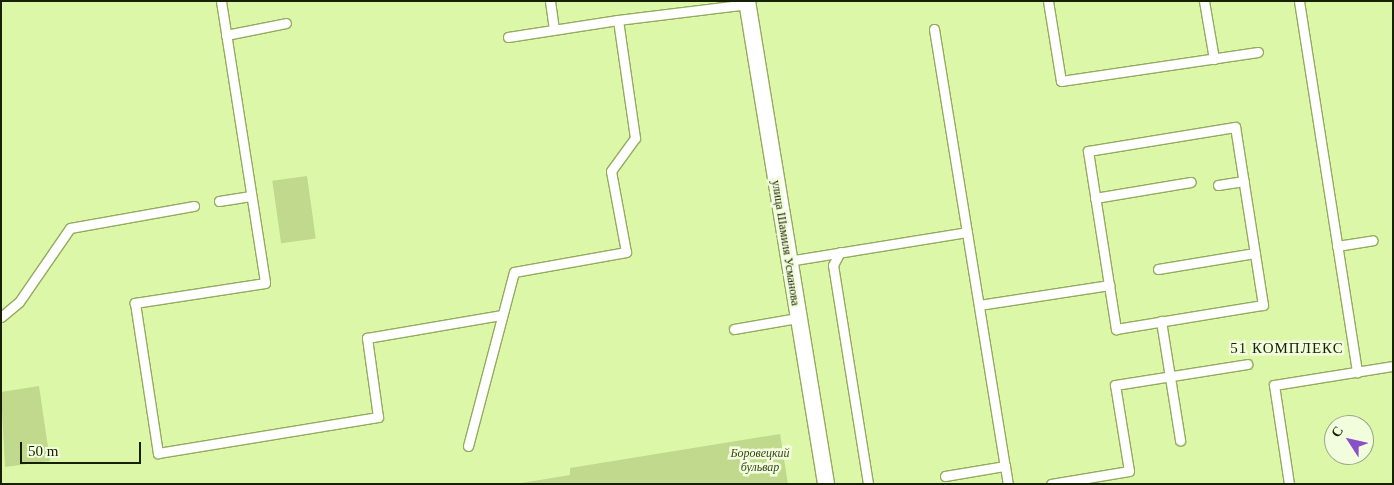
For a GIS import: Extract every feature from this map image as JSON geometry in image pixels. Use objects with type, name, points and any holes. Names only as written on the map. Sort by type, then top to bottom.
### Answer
[{"type":"street","name":"улица Шамиля Усманова","points":[[748,3],[797,318],[826,484]]},
{"type":"lane","points":[[221,1],[265,283],[135,303],[158,452],[378,417],[367,338],[502,315]]},
{"type":"lane","points":[[550,1],[554,29]]},
{"type":"lane","points":[[1048,1],[1061,81],[1258,52]]},
{"type":"lane","points":[[1204,1],[1214,59]]},
{"type":"lane","points":[[1299,1],[1357,372]]},
{"type":"lane","points":[[508,37],[748,3]]},
{"type":"lane","points":[[468,446],[514,272],[626,252],[612,171],[636,138],[618,20]]},
{"type":"lane","points":[[226,35],[286,23]]},
{"type":"lane","points":[[934,29],[1008,484]]},
{"type":"lane","points":[[1235,128],[1244,181],[1263,305],[1116,328],[1088,151],[1235,128]]},
{"type":"lane","points":[[1218,185],[1244,181]]},
{"type":"lane","points":[[1096,198],[1192,182]]},
{"type":"lane","points":[[219,202],[251,196]]},
{"type":"lane","points":[[1,318],[19,302],[70,228],[194,206]]},
{"type":"lane","points":[[788,261],[967,232]]},
{"type":"lane","points":[[1337,246],[1372,240]]},
{"type":"lane","points":[[840,252],[833,265],[868,484]]},
{"type":"lane","points":[[1158,269],[1255,253]]},
{"type":"lane","points":[[979,305],[1109,285]]},
{"type":"lane","points":[[734,329],[797,318]]},
{"type":"lane","points":[[1160,321],[1180,440]]},
{"type":"lane","points":[[1052,484],[1129,471],[1115,385],[1247,364]]},
{"type":"lane","points":[[1289,484],[1274,385],[1393,366]]},
{"type":"lane","points":[[945,476],[1005,466]]},
{"type":"green space","points":[[307,176],[316,238],[281,243],[272,181]]},
{"type":"green space","points":[[39,386],[50,461],[5,467],[1,392]]},
{"type":"green space","name":"Боровецкий бульвар","points":[[780,434],[788,484],[515,484],[570,475],[570,468]]},
{"type":"district","name":"51 КОМПЛЕКС","points":[[1287,349]]}]
